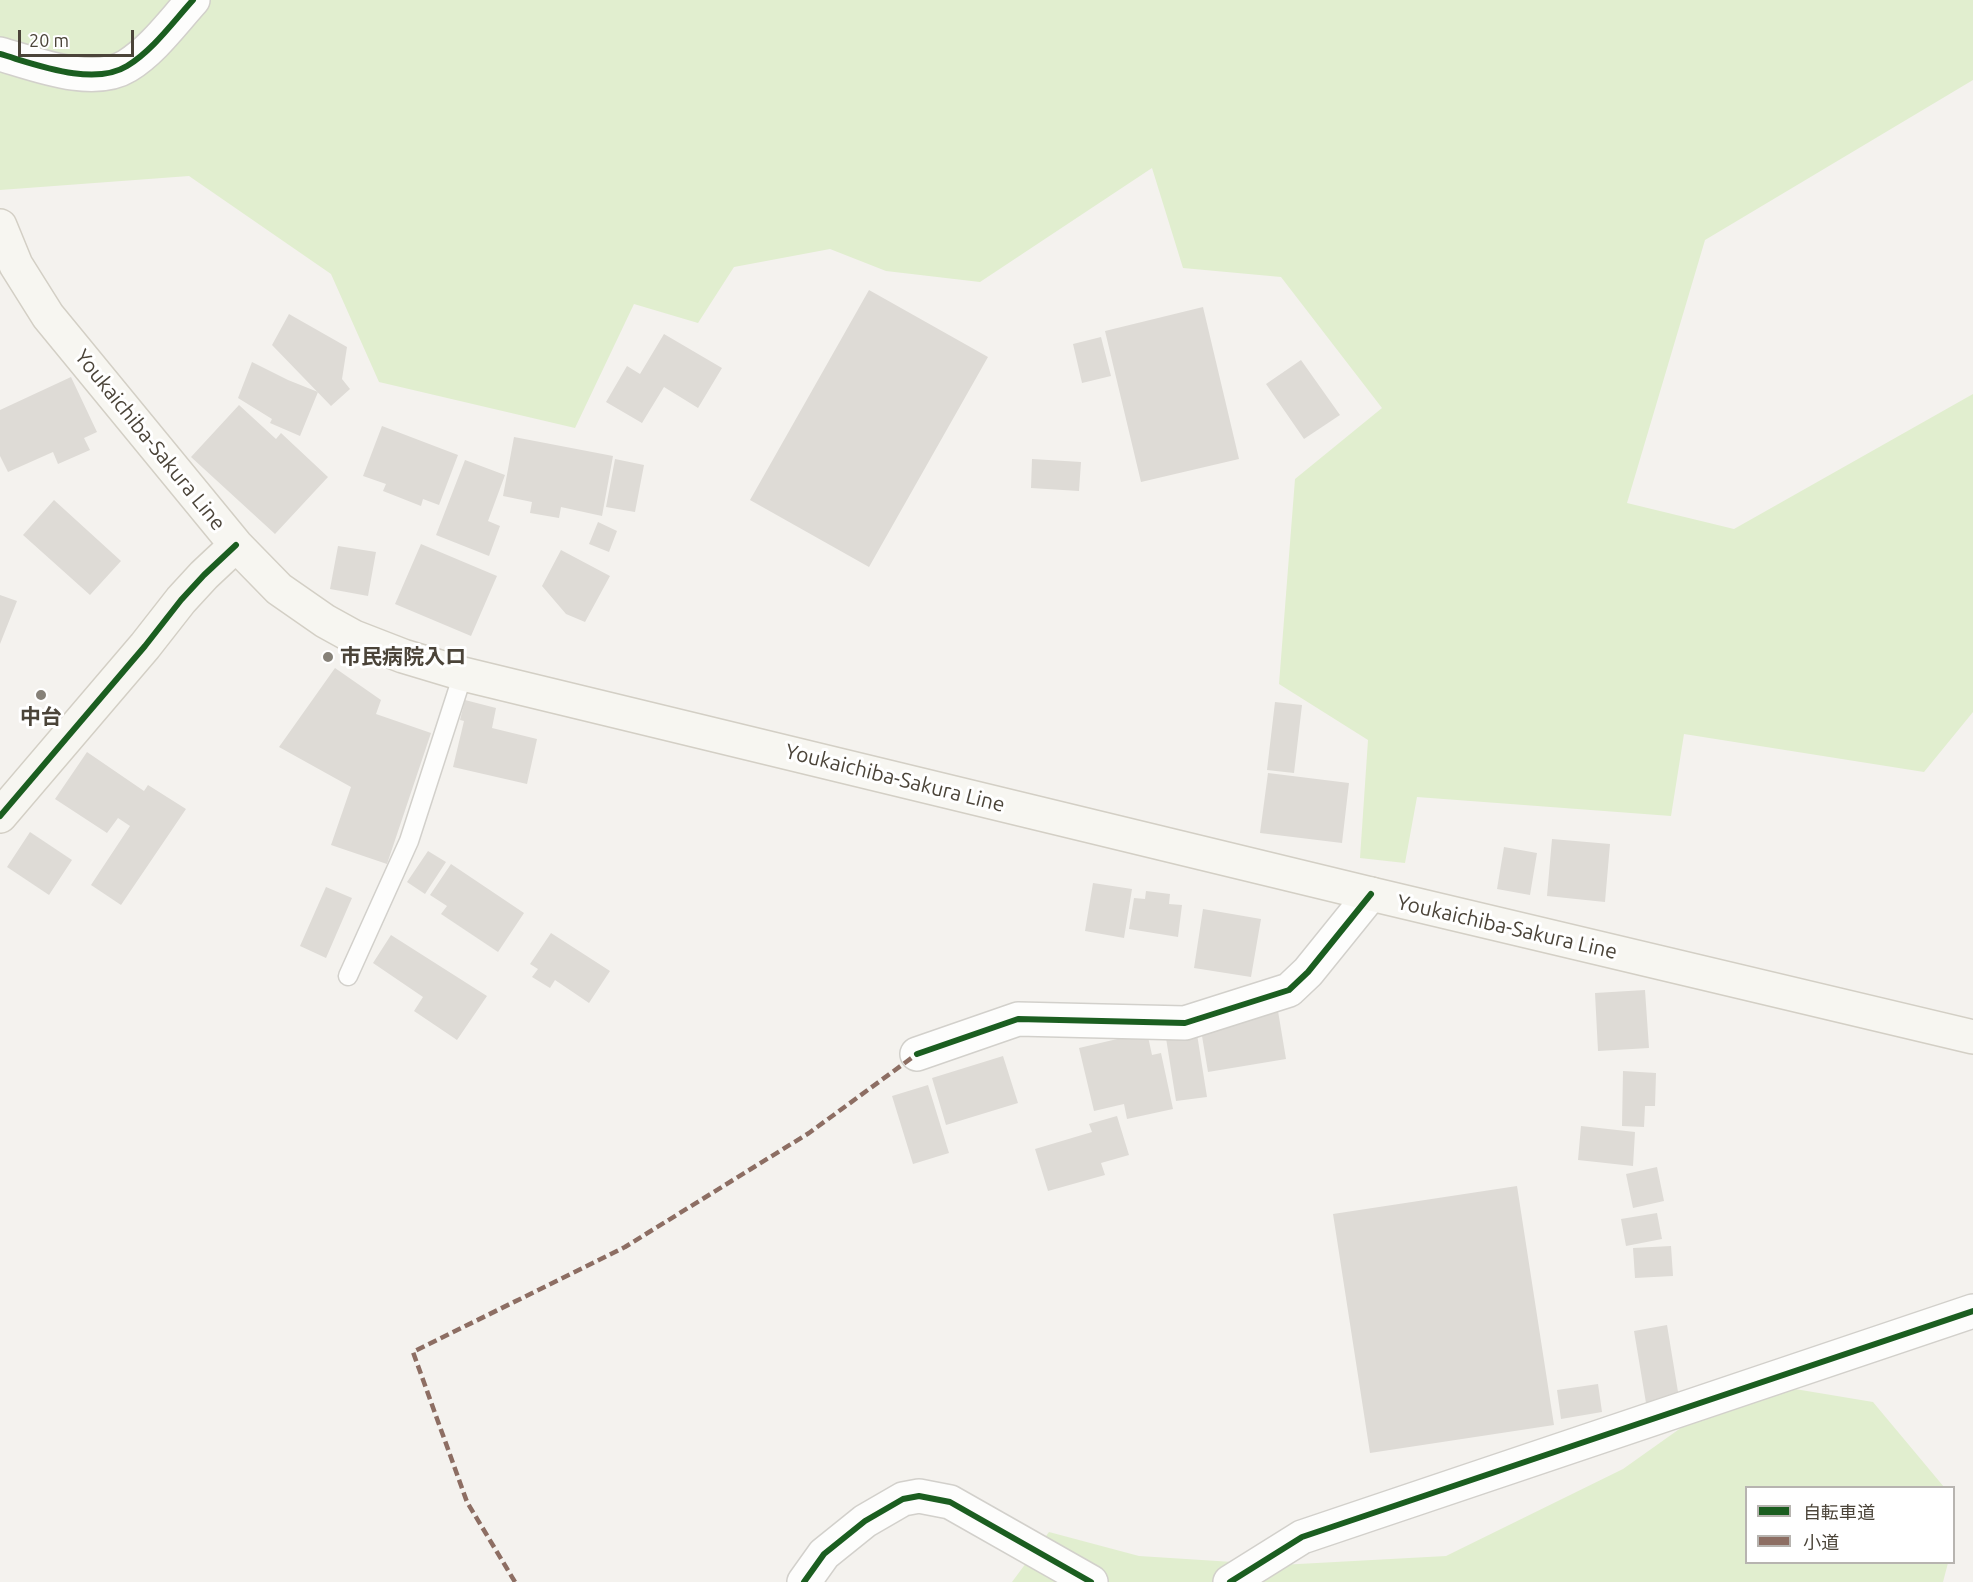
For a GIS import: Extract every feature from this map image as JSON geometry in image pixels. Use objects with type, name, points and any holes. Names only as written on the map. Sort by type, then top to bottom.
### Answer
[{"type":"main road","name":"Youkaichiba-Sakura Line","points":[[0,226],[16,266],[48,316],[236,545],[279,589],[325,621],[354,637],[403,656],[463,674],[1973,1037]]},
{"type":"main road","points":[[0,816],[145,646],[181,600],[204,574],[236,545]]},
{"type":"street","points":[[0,54],[71,74],[98,75],[125,68],[146,51],[193,0]]},
{"type":"street","points":[[917,1054],[1018,1019],[1185,1023],[1289,990],[1308,972],[1371,894]]},
{"type":"street","points":[[1230,1582],[1302,1537],[1973,1311]]},
{"type":"street","points":[[804,1582],[824,1554],[865,1521],[903,1499],[920,1496],[950,1502],[1091,1582]]},
{"type":"lane","points":[[348,976],[409,840],[463,674]]},
{"type":"green space","points":[[0,0],[1973,0],[1973,80],[1705,240],[1627,503],[1734,529],[1973,394],[1973,712],[1924,772],[1684,734],[1671,816],[1417,797],[1405,863],[1360,858],[1368,740],[1279,684],[1295,479],[1382,408],[1281,277],[1183,268],[1152,168],[980,282],[886,271],[830,249],[734,267],[698,323],[634,304],[575,428],[379,382],[331,274],[189,176],[0,190]]},
{"type":"green space","points":[[1747,1381],[1873,1402],[1943,1486],[1745,1486],[1745,1564],[1948,1564],[1943,1582],[1012,1582],[1049,1532],[1139,1556],[1280,1565],[1446,1556],[1623,1469]]},
{"type":"building","points":[[869,290],[988,357],[869,567],[750,500]]},
{"type":"building","points":[[1203,307],[1239,459],[1141,482],[1105,331]]},
{"type":"building","points":[[289,314],[347,347],[342,379],[350,389],[331,406],[272,345]]},
{"type":"building","points":[[664,334],[722,368],[698,408],[664,387],[642,423],[606,402],[627,366],[640,374]]},
{"type":"building","points":[[1101,337],[1111,376],[1082,383],[1073,344]]},
{"type":"building","points":[[1301,360],[1340,415],[1304,439],[1266,384]]},
{"type":"building","points":[[252,362],[318,392],[300,436],[270,423],[272,419],[238,398]]},
{"type":"building","points":[[71,377],[97,432],[84,438],[90,450],[58,464],[53,452],[8,472],[0,456],[0,410]]},
{"type":"building","points":[[239,405],[276,439],[281,433],[328,477],[275,534],[191,457]]},
{"type":"building","points":[[382,426],[458,455],[439,505],[423,499],[421,506],[383,491],[386,484],[363,476]]},
{"type":"building","points":[[514,437],[613,456],[602,516],[561,507],[559,518],[530,513],[532,502],[503,496]]},
{"type":"building","points":[[615,459],[644,465],[635,512],[606,507]]},
{"type":"building","points":[[1032,459],[1081,462],[1079,491],[1031,488]]},
{"type":"building","points":[[465,460],[505,475],[488,521],[500,526],[489,556],[436,535]]},
{"type":"building","points":[[54,500],[121,561],[90,595],[23,535]]},
{"type":"building","points":[[598,522],[617,531],[609,552],[589,544]]},
{"type":"building","points":[[421,544],[497,576],[471,636],[395,604]]},
{"type":"building","points":[[338,546],[376,552],[368,596],[330,589]]},
{"type":"building","points":[[561,550],[610,576],[585,622],[566,614],[542,586]]},
{"type":"building","points":[[0,595],[17,601],[0,644]]},
{"type":"building","points":[[335,668],[381,700],[376,714],[431,733],[387,864],[331,845],[351,787],[279,747]]},
{"type":"building","points":[[465,700],[496,708],[492,728],[537,739],[527,784],[453,767],[464,721],[460,720]]},
{"type":"building","points":[[1275,702],[1302,705],[1294,773],[1267,770]]},
{"type":"building","points":[[87,752],[144,791],[148,785],[186,809],[121,905],[91,885],[130,826],[118,818],[107,833],[55,799]]},
{"type":"building","points":[[1268,773],[1349,783],[1342,843],[1260,833]]},
{"type":"building","points":[[30,832],[72,860],[49,895],[7,867]]},
{"type":"building","points":[[1552,839],[1610,844],[1605,902],[1547,896]]},
{"type":"building","points":[[1504,847],[1537,853],[1530,895],[1497,889]]},
{"type":"building","points":[[428,851],[446,862],[425,894],[407,882]]},
{"type":"building","points":[[451,864],[524,913],[498,952],[441,914],[447,906],[430,895]]},
{"type":"building","points":[[1093,883],[1132,889],[1124,938],[1085,931]]},
{"type":"building","points":[[326,887],[352,898],[326,958],[300,946]]},
{"type":"building","points":[[1146,891],[1170,894],[1169,904],[1182,905],[1178,937],[1129,929],[1134,898],[1145,899]]},
{"type":"building","points":[[1203,909],[1261,919],[1251,977],[1194,968]]},
{"type":"building","points":[[551,933],[610,971],[589,1003],[555,980],[550,988],[532,977],[538,969],[530,964]]},
{"type":"building","points":[[391,935],[487,996],[457,1040],[414,1011],[423,997],[373,963]]},
{"type":"building","points":[[1645,990],[1649,1048],[1598,1051],[1595,993]]},
{"type":"building","points":[[1278,1011],[1286,1059],[1208,1072],[1200,1024]]},
{"type":"building","points":[[1147,1032],[1152,1055],[1161,1053],[1173,1109],[1127,1119],[1124,1104],[1094,1111],[1079,1048]]},
{"type":"building","points":[[1197,1034],[1207,1097],[1176,1101],[1166,1038]]},
{"type":"building","points":[[1003,1056],[1018,1103],[946,1125],[932,1078]]},
{"type":"building","points":[[1623,1071],[1656,1073],[1655,1106],[1645,1106],[1644,1127],[1622,1126]]},
{"type":"building","points":[[928,1085],[949,1153],[913,1164],[892,1096]]},
{"type":"building","points":[[1117,1116],[1129,1155],[1101,1163],[1105,1175],[1048,1191],[1035,1149],[1092,1132],[1089,1124]]},
{"type":"building","points":[[1581,1126],[1635,1132],[1633,1166],[1578,1160]]},
{"type":"building","points":[[1657,1167],[1664,1201],[1633,1208],[1626,1174]]},
{"type":"building","points":[[1517,1186],[1554,1425],[1370,1453],[1333,1214]]},
{"type":"building","points":[[1657,1213],[1662,1239],[1626,1246],[1621,1219]]},
{"type":"building","points":[[1671,1246],[1673,1276],[1635,1278],[1633,1248]]},
{"type":"building","points":[[1667,1325],[1679,1398],[1646,1403],[1634,1331]]},
{"type":"building","points":[[1598,1384],[1602,1412],[1561,1419],[1557,1390]]},
{"type":"marked path","points":[[515,1582],[467,1502],[413,1352],[625,1247],[809,1133],[917,1054]]},
{"type":"cycle path","points":[[0,54],[64,72],[81,74],[113,72],[127,66],[145,52],[193,0]]},
{"type":"cycle path","points":[[0,816],[145,646],[181,600],[236,545]]},
{"type":"cycle path","points":[[917,1054],[1018,1019],[1185,1023],[1289,990],[1308,972],[1371,894]]},
{"type":"cycle path","points":[[1230,1582],[1302,1537],[1973,1311]]},
{"type":"cycle path","points":[[804,1582],[824,1554],[865,1521],[903,1499],[919,1496],[950,1502],[1091,1582]]},
{"type":"place","name":"市民病院入ロ","points":[[328,657]]},
{"type":"place","name":"中台","points":[[41,695]]}]
